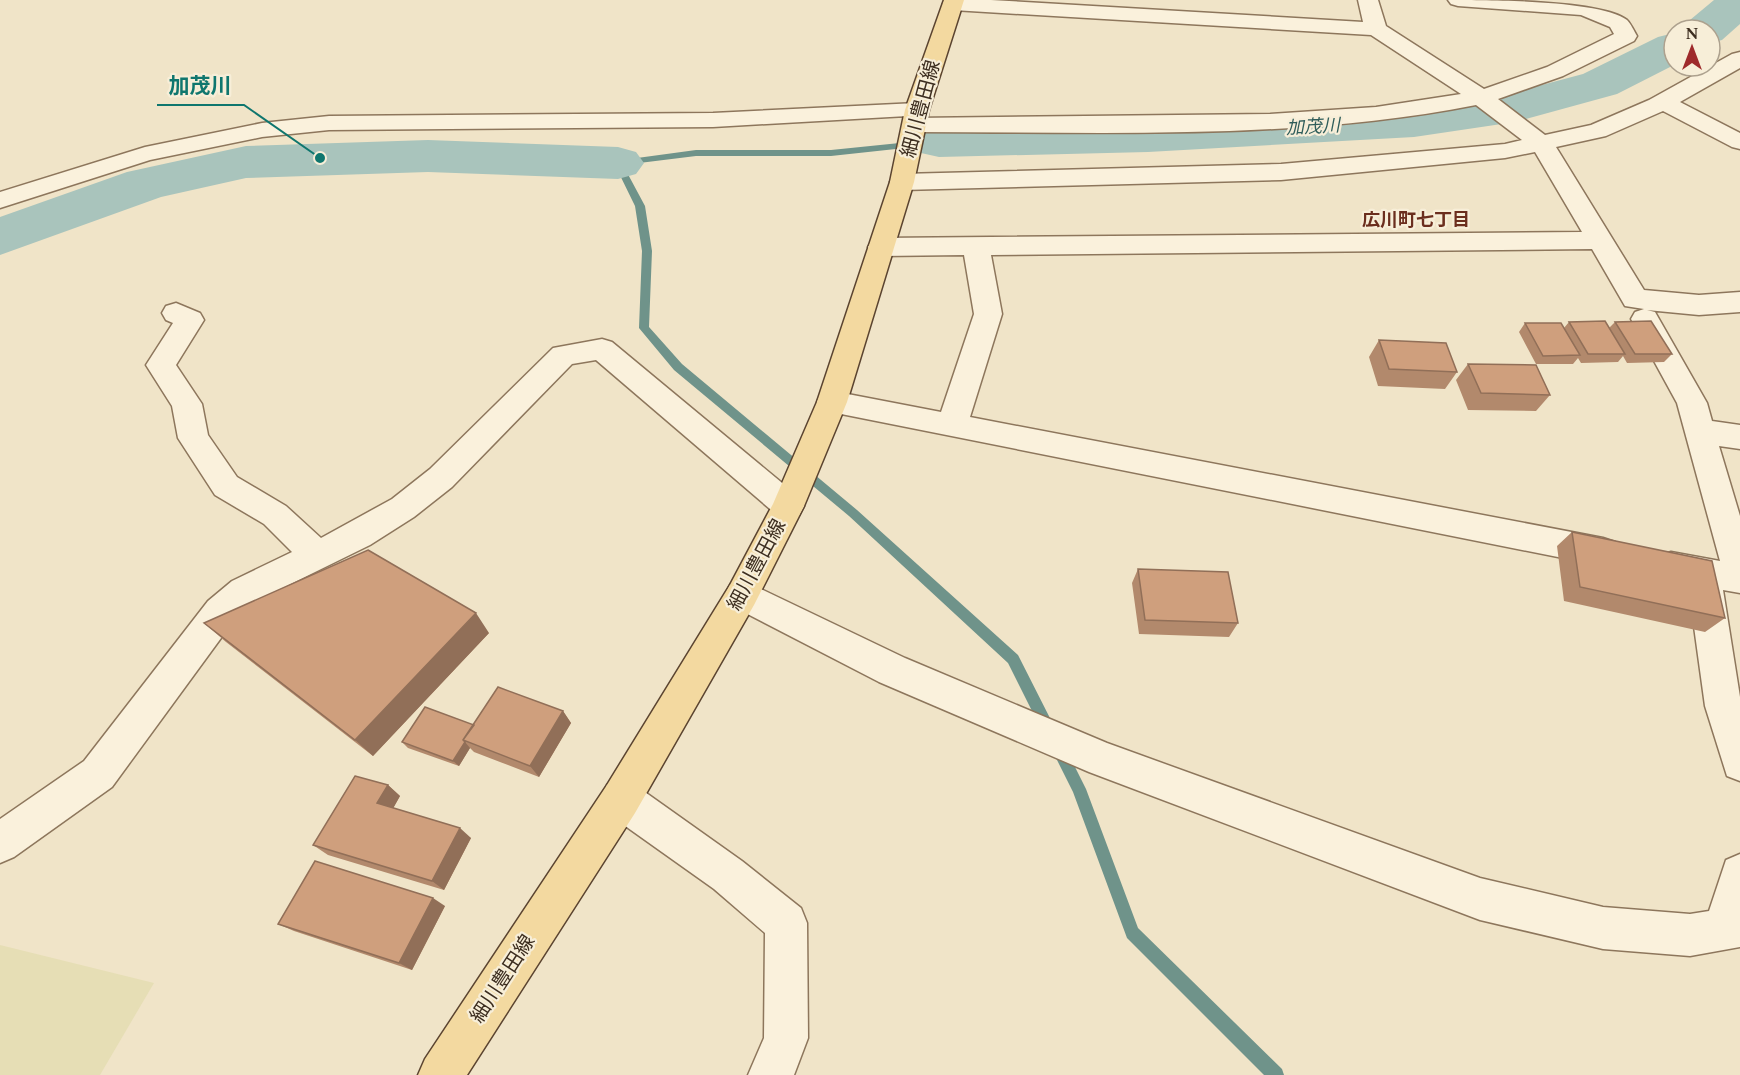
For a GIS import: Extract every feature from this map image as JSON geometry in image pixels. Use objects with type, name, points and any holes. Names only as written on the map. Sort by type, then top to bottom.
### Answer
[{"type":"main road","name":"細川豊田線","points":[[441,1075],[621,799],[742,595],[788,506],[832,402],[902,182],[915,121],[954,2]]},
{"type":"street","points":[[1368,0],[1376,29]]},
{"type":"street","points":[[0,200],[145,154],[262,130],[329,123],[713,120],[1115,124],[1296,121],[1385,112],[1481,97],[1560,70],[1626,36],[1618,23],[1585,9],[1458,0]]},
{"type":"street","points":[[954,2],[1376,29],[1481,97],[1542,144],[1635,299],[1699,305],[1740,302]]},
{"type":"street","points":[[902,182],[1281,172],[1467,156],[1542,144],[1598,131],[1663,102],[1740,58]]},
{"type":"street","points":[[1663,102],[1740,142]]},
{"type":"street","points":[[881,247],[1599,240]]},
{"type":"street","points":[[952,425],[988,314],[976,246]]},
{"type":"street","points":[[1630,291],[1692,403],[1740,574]]},
{"type":"street","points":[[176,313],[190,320],[161,365],[187,404],[193,438],[226,486],[275,515],[317,555]]},
{"type":"street","points":[[0,843],[98,774],[220,612],[244,591],[317,555],[403,508],[441,478],[563,355],[602,348],[788,506]]},
{"type":"street","points":[[832,402],[1740,579]]},
{"type":"street","points":[[1700,432],[1740,437]]},
{"type":"street","points":[[1704,572],[1724,706],[1740,764]]},
{"type":"street","points":[[742,595],[892,670],[1089,753],[1480,899],[1603,928],[1690,935],[1733,927],[1740,874]]},
{"type":"street","points":[[621,799],[728,875],[786,923],[786,1038],[771,1075]]},
{"type":"shaded area","points":[[0,945],[154,983],[100,1075],[0,1075]]},
{"type":"building","points":[[1605,321],[1625,354],[1588,354],[1569,322]]},
{"type":"building","points":[[1651,321],[1672,354],[1635,354],[1615,322]]},
{"type":"building","points":[[1525,323],[1561,323],[1580,355],[1543,356]]},
{"type":"building","points":[[1379,340],[1446,343],[1457,372],[1389,369]]},
{"type":"building","points":[[1468,364],[1536,365],[1550,395],[1481,393]]},
{"type":"building","points":[[1572,532],[1712,561],[1725,618],[1580,587]]},
{"type":"building","points":[[368,550],[476,613],[355,740],[204,623]]},
{"type":"building","points":[[1138,569],[1228,572],[1238,623],[1145,620]]},
{"type":"building","points":[[498,687],[563,711],[530,766],[463,740]]},
{"type":"building","points":[[425,707],[474,725],[463,740],[465,742],[453,761],[402,742]]},
{"type":"building","points":[[355,776],[388,785],[377,803],[460,828],[432,881],[313,845]]},
{"type":"building","points":[[315,861],[433,898],[399,963],[278,924]]},
{"type":"waterway","name":"加茂川","points":[[1720,18],[1740,1]]},
{"type":"waterway","name":"加茂川","points":[[939,142],[1148,137],[1414,122],[1515,107],[1600,84],[1662,53]]},
{"type":"waterway","points":[[939,142],[831,153],[696,153],[618,163],[640,206],[647,251],[644,328],[678,367],[853,513],[1013,659],[1049,730]]},
{"type":"waterway","name":"加茂川","points":[[0,237],[146,184],[246,162],[428,156],[618,163]]},
{"type":"waterway","points":[[1058,748],[1079,789],[1132,933],[1276,1075]]},
{"type":"place","name":"加茂川","points":[[320,158]]},
{"type":"district","name":"広川町七丁目","points":[[1416,220]]}]
